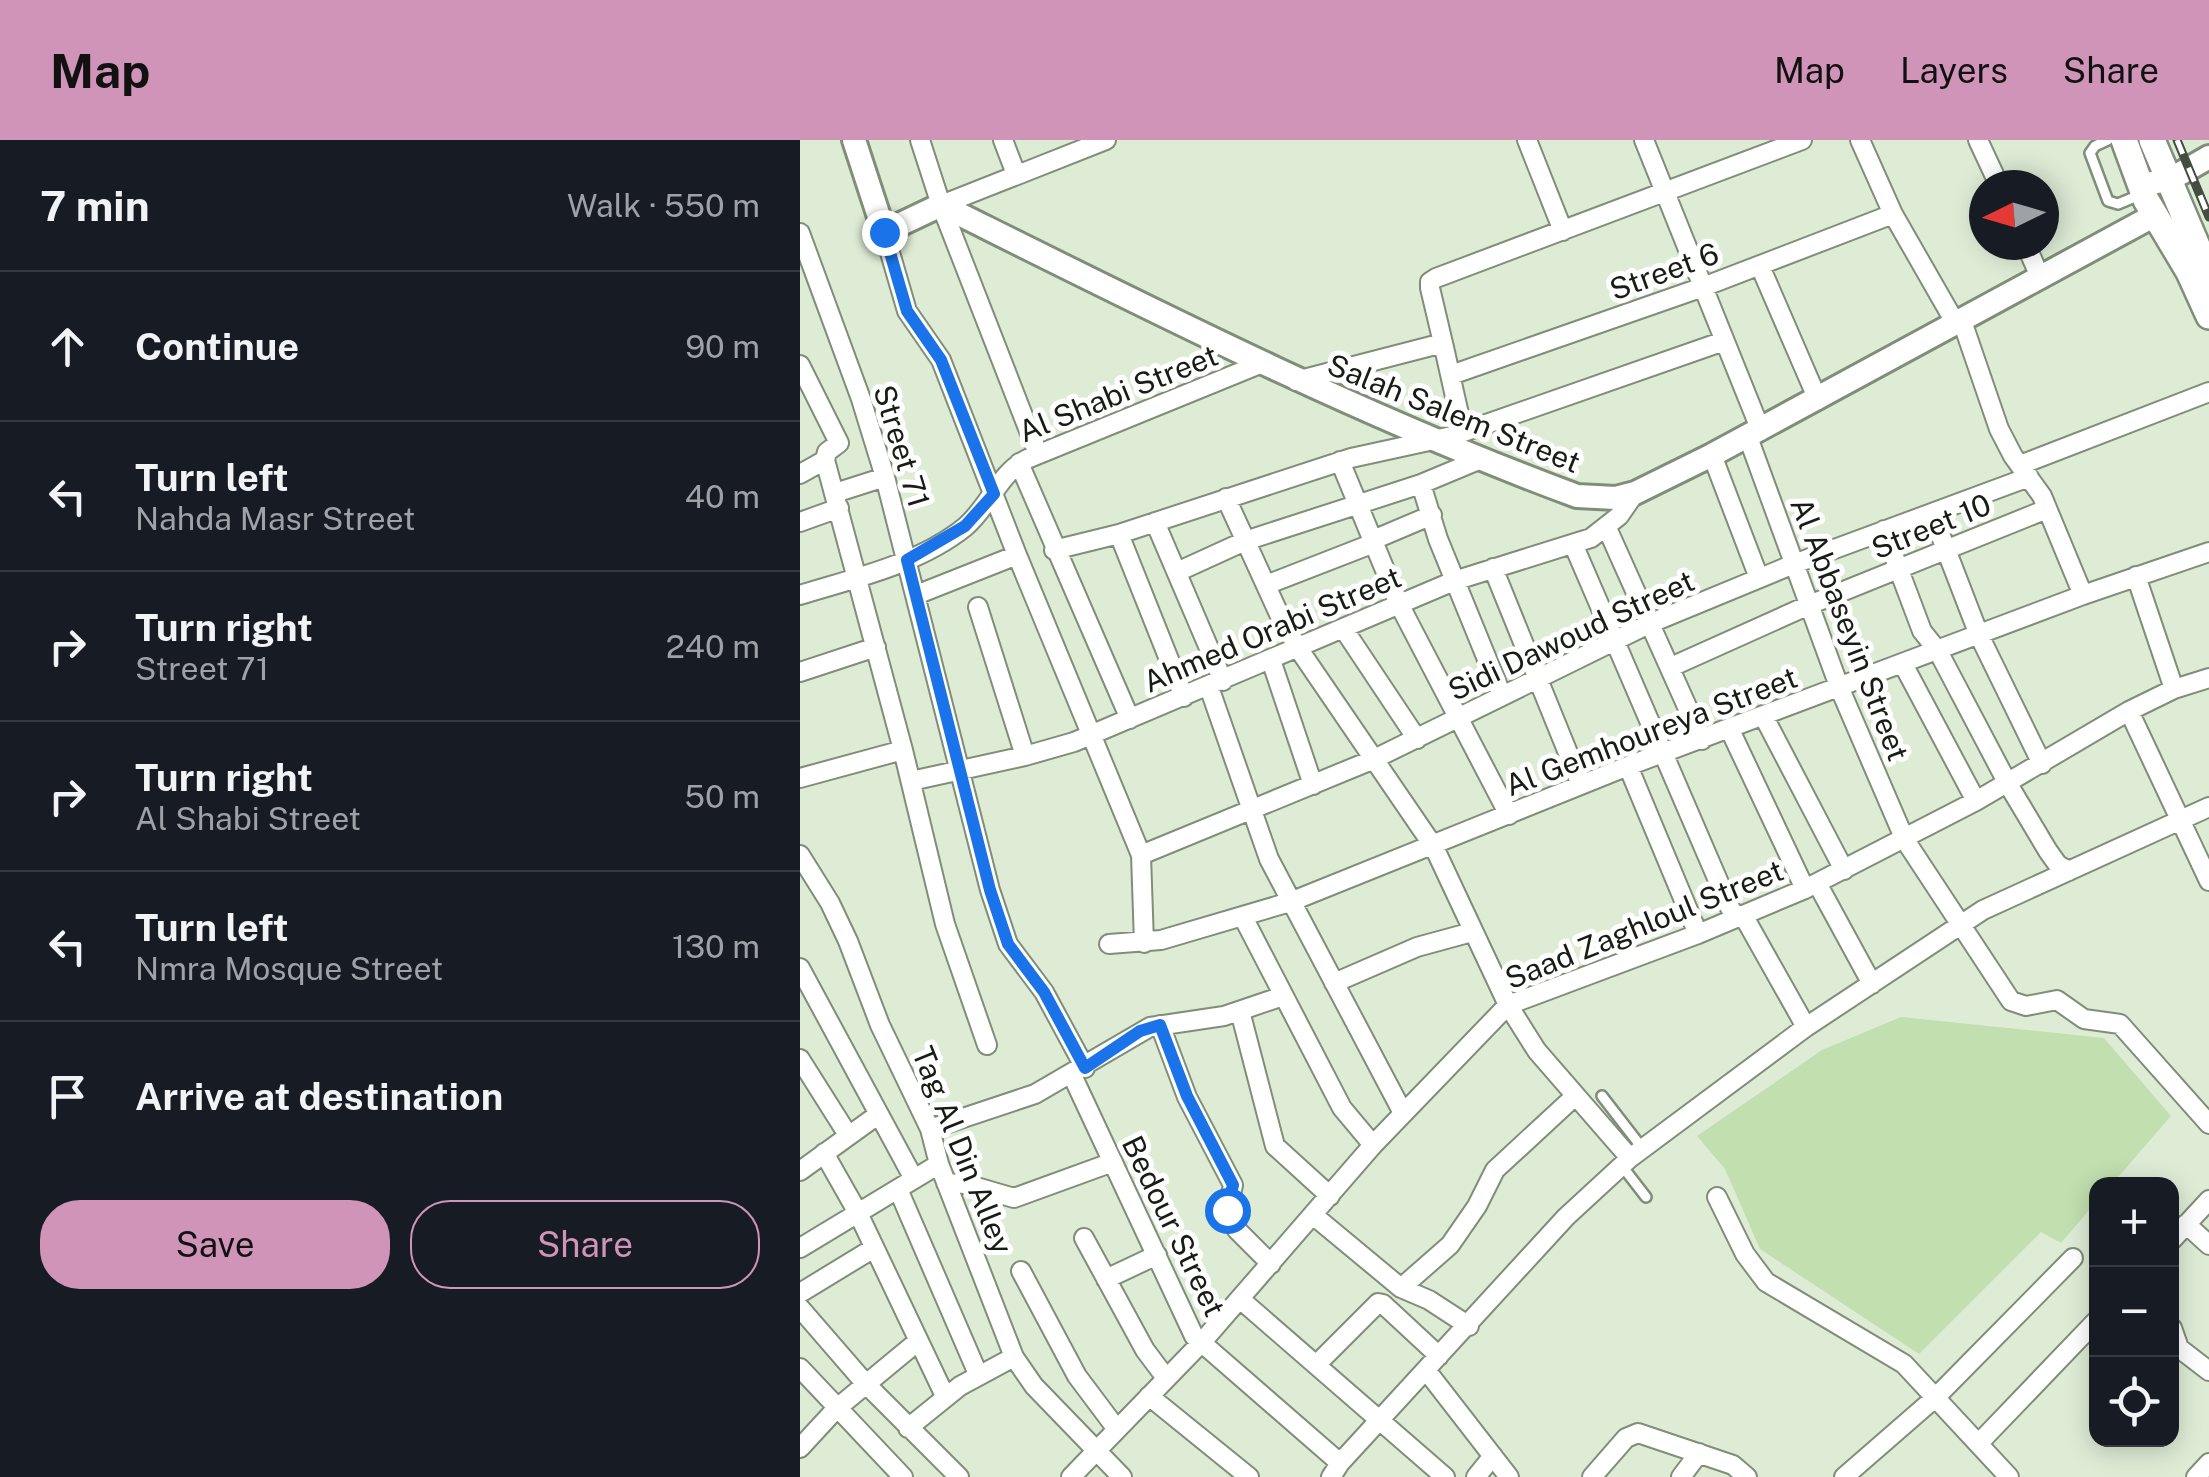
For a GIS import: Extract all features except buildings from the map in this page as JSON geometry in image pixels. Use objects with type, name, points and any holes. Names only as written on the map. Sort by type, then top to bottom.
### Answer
[{"type":"main road","points":[[2124,140],[2146,199],[2189,272],[2209,316]]},
{"type":"main road","points":[[2152,140],[2209,274]]},
{"type":"street","points":[[854,140],[907,311],[941,360],[1142,855],[1144,943]]},
{"type":"street","points":[[920,140],[941,205],[1038,454]]},
{"type":"street","points":[[1003,140],[1016,174]]},
{"type":"street","points":[[884,232],[941,205],[1106,140]]},
{"type":"street","points":[[1527,140],[1563,231]]},
{"type":"street","name":"Al Abbaseyin Street","points":[[1644,140],[1724,341],[1809,605],[1905,840],[2012,1001],[2026,1006],[2057,1000],[2084,1019],[2120,1024],[2209,1124]]},
{"type":"street","points":[[1464,432],[1430,282],[1802,140]]},
{"type":"street","points":[[1860,140],[1893,214],[1959,322],[2000,430],[2047,509],[2082,595]]},
{"type":"street","points":[[1978,140],[1992,170]]},
{"type":"street","points":[[2172,186],[2209,156]]},
{"type":"street","points":[[2172,186],[2209,174]]},
{"type":"street","name":"Salah Salem Street","points":[[941,205],[1296,381],[1432,440],[1577,496],[1616,498],[1754,434],[2040,278],[2146,199],[2172,186]]},
{"type":"street","name":"Street 6","points":[[1451,375],[1760,266],[1893,214]]},
{"type":"street","name":"Street 71","points":[[800,235],[807,276],[860,399],[885,477],[990,890],[1008,944],[1044,992],[1078,1071]]},
{"type":"street","points":[[2032,260],[2040,278]]},
{"type":"street","points":[[1760,266],[1818,400]]},
{"type":"street","points":[[1054,550],[1119,534],[1340,461],[1464,432],[1724,341]]},
{"type":"street","points":[[1296,381],[1443,343]]},
{"type":"street","name":"Al Shabi Street","points":[[800,596],[907,560],[957,532],[1019,463],[1260,364]]},
{"type":"street","points":[[802,374],[838,439],[838,446],[827,452],[824,460],[904,750],[945,924],[987,1045]]},
{"type":"street","name":"Sidi Dawoud Street","points":[[1142,855],[1372,760],[1651,623],[1932,512],[2209,392]]},
{"type":"street","points":[[1712,455],[1759,578]]},
{"type":"street","points":[[1177,572],[1245,541],[1422,484],[1481,459]]},
{"type":"street","points":[[800,474],[824,460]]},
{"type":"street","points":[[1340,461],[1399,604],[1509,815]]},
{"type":"street","points":[[1019,463],[1130,719]]},
{"type":"street","points":[[800,522],[885,477]]},
{"type":"street","points":[[1422,484],[1454,580],[1502,696]]},
{"type":"street","name":"Ahmed Orabi Street","points":[[911,781],[1025,756],[1091,734],[1454,580],[1574,546],[1607,528],[1634,492]]},
{"type":"street","points":[[1226,498],[1298,648],[1434,847],[1508,1005],[1574,1096],[1631,1158]]},
{"type":"street","name":"Street 10","points":[[1671,667],[1809,605],[2047,509]]},
{"type":"street","points":[[1932,512],[1979,635],[2042,764]]},
{"type":"street","points":[[1266,586],[1432,516]]},
{"type":"street","points":[[1156,522],[1216,684],[1251,811],[1290,902],[1403,1113]]},
{"type":"street","points":[[1607,528],[1702,740]]},
{"type":"street","points":[[1884,530],[1922,631],[1938,651],[2048,851],[2058,865],[2070,871]]},
{"type":"street","points":[[1119,534],[1184,697]]},
{"type":"street","points":[[1574,546],[1729,906],[1733,913],[1743,915],[1806,1027]]},
{"type":"street","name":"Al Gemhoureya Street","points":[[1109,944],[1144,943],[1290,902],[1628,766],[2082,595],[2209,552]]},
{"type":"street","points":[[916,596],[1017,555]]},
{"type":"street","points":[[1493,568],[1582,785]]},
{"type":"street","points":[[2136,576],[2174,689]]},
{"type":"street","points":[[978,607],[1025,756]]},
{"type":"street","points":[[1343,628],[1417,738]]},
{"type":"street","points":[[800,672],[876,647]]},
{"type":"street","points":[[1271,660],[1313,785]]},
{"type":"street","points":[[1903,664],[1976,801]]},
{"type":"street","name":"Saad Zaghloul Street","points":[[1071,1477],[1202,1342],[1373,1145],[1508,1005],[1698,934],[1811,886],[2008,784],[2129,712],[2174,689],[2209,678]]},
{"type":"street","points":[[2129,712],[2209,880]]},
{"type":"street","points":[[1764,717],[1844,870]]},
{"type":"street","points":[[1730,730],[1811,886],[1872,984]]},
{"type":"street","points":[[800,778],[904,750]]},
{"type":"street","points":[[1628,766],[1698,934]]},
{"type":"street","points":[[1335,1470],[1566,1217],[1631,1158],[1806,1027],[2004,898],[2209,807]]},
{"type":"street","name":"Tag Al Din Alley","points":[[800,856],[836,916],[880,1025],[930,1130],[946,1183],[1014,1357],[1034,1386],[1122,1477]]},
{"type":"street","points":[[1243,917],[1342,1108],[1373,1145]]},
{"type":"street","points":[[1334,984],[1418,947],[1472,932]]},
{"type":"street","points":[[800,968],[878,1114],[978,1374]]},
{"type":"street","points":[[930,1130],[1018,1102],[1078,1071],[1140,1031],[1240,1012],[1283,996]]},
{"type":"street","points":[[1240,1012],[1275,1146],[1330,1196]]},
{"type":"street","points":[[1160,1025],[1187,1096],[1233,1185],[1227,1215],[1271,1264]]},
{"type":"street","points":[[800,1059],[848,1135]]},
{"type":"street","name":"Bedour Street","points":[[1078,1071],[1113,1162],[1192,1331],[1335,1470]]},
{"type":"street","points":[[1400,1288],[1450,1244],[1477,1206],[1494,1170],[1574,1096]]},
{"type":"street","points":[[800,1171],[878,1114]]},
{"type":"street","points":[[824,1153],[858,1213],[945,1396]]},
{"type":"street","points":[[946,1183],[966,1184],[1014,1198],[1113,1162]]},
{"type":"street","points":[[800,1248],[939,1164]]},
{"type":"street","points":[[1717,1197],[1745,1254],[1766,1282],[1888,1352],[1918,1376],[2008,1477]]},
{"type":"street","points":[[2179,1232],[2209,1200]]},
{"type":"street","points":[[1313,1216],[1400,1288],[1429,1300],[1468,1326]]},
{"type":"street","points":[[2186,1224],[2209,1246]]},
{"type":"street","points":[[1084,1238],[1145,1350],[1166,1378]]},
{"type":"street","points":[[800,1293],[874,1248]]},
{"type":"street","points":[[1106,1279],[1157,1255]]},
{"type":"street","points":[[1844,1477],[1936,1397],[2073,1258]]},
{"type":"street","points":[[1021,1271],[1077,1376],[1116,1428]]},
{"type":"street","points":[[1240,1299],[1444,1477]]},
{"type":"street","points":[[1316,1365],[1378,1302],[1383,1304],[1432,1363],[1509,1477]]},
{"type":"street","points":[[800,1308],[865,1383],[959,1477]]},
{"type":"street","points":[[1979,1444],[2089,1328]]},
{"type":"street","points":[[800,1448],[836,1409],[917,1342]]},
{"type":"street","points":[[2179,1348],[2209,1370]]},
{"type":"street","points":[[908,1428],[945,1396],[1014,1357]]},
{"type":"street","points":[[800,1368],[903,1477]]},
{"type":"street","points":[[1149,1396],[1249,1477]]},
{"type":"street","points":[[1592,1477],[1620,1444],[1634,1434],[1733,1465],[1747,1477]]},
{"type":"street","points":[[1681,1477],[1699,1454]]},
{"type":"street","points":[[1476,1477],[1492,1456]]},
{"type":"street","points":[[2196,1477],[2209,1463]]},
{"type":"lane","points":[[2108,140],[2090,153],[2108,201],[2118,204],[2146,199]]},
{"type":"lane","points":[[1602,1096],[1646,1197]]},
{"type":"green space","points":[[1901,1017],[2104,1038],[2171,1116],[2118,1177],[2089,1177],[2089,1210],[2061,1243],[2041,1232],[1919,1354],[1760,1249],[1725,1169],[1697,1136],[1822,1050]]},
{"type":"railway","points":[[2177,140],[2209,217]]},
{"type":"route","points":[[884,232],[907,311],[941,360],[994,494],[981,511],[948,539],[907,560],[990,890],[1008,944],[1044,992],[1085,1068],[1140,1031],[1160,1025],[1187,1096],[1233,1185],[1227,1210]]}]
